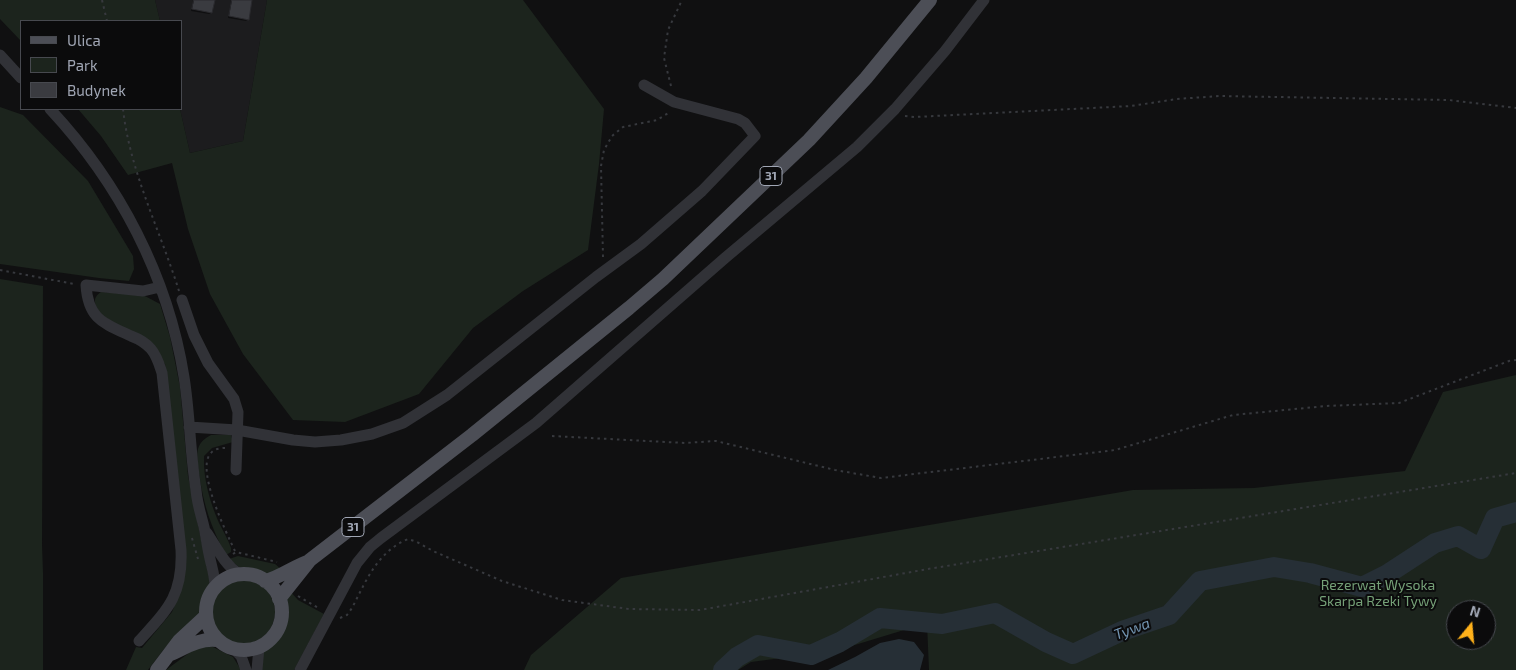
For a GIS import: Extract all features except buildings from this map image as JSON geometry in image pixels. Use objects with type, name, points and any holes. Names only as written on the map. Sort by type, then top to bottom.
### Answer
[{"type":"main road","name":"31","points":[[279,599],[310,560],[472,435],[623,314],[662,279],[809,140],[866,78],[930,0]]},
{"type":"main road","name":"31","points":[[265,581],[273,580],[293,567],[310,560]]},
{"type":"main road","points":[[239,574],[253,575],[265,581],[274,589],[282,611],[277,630],[270,640],[251,650],[234,649],[225,646],[217,640],[209,629],[206,616],[207,600],[215,587],[224,580],[239,574]]},
{"type":"main road","points":[[157,670],[179,641],[206,616]]},
{"type":"main road","points":[[170,654],[196,642],[217,640]]},
{"type":"street","points":[[300,670],[357,563],[370,547],[536,423],[725,258],[863,141],[895,109],[945,51],[984,0]]},
{"type":"street","points":[[0,55],[20,77]]},
{"type":"street","points":[[189,427],[237,430],[315,442],[340,440],[372,434],[403,422],[447,395],[641,244],[695,197],[755,136],[745,123],[738,119],[674,102],[644,85]]},
{"type":"street","points":[[51,110],[90,156],[110,184],[139,234],[169,313],[181,359],[196,492],[208,553],[215,575],[215,587]]},
{"type":"street","points":[[139,641],[166,612],[176,593],[180,577],[181,550],[162,373],[158,359],[143,341],[102,322],[94,314],[89,306],[86,285],[143,290],[160,287]]},
{"type":"street","points":[[182,300],[194,336],[208,363],[234,399],[238,412],[236,470]]},
{"type":"street","points":[[204,528],[225,561],[239,574]]},
{"type":"street","points":[[257,670],[259,647]]},
{"type":"street","points":[[234,649],[241,656],[246,670]]},
{"type":"path","points":[[102,0],[107,20]]},
{"type":"path","points":[[603,272],[601,166],[604,150],[612,136],[623,127],[657,120],[672,110],[674,102],[664,58],[668,30],[682,0]]},
{"type":"path","points":[[895,109],[903,115],[915,118],[1121,107],[1177,99],[1218,96],[1449,100],[1516,108]]},
{"type":"path","points":[[123,110],[125,129],[137,176],[167,253],[182,300]]},
{"type":"path","points":[[0,270],[86,285]]},
{"type":"path","points":[[552,436],[685,443],[716,441],[835,470],[881,478],[1115,450],[1233,415],[1326,406],[1399,403],[1516,360]]},
{"type":"path","points":[[236,552],[214,504],[207,460],[210,453],[216,449],[237,445]]},
{"type":"path","points":[[424,546],[502,581],[562,600],[629,609],[700,610],[928,569],[1516,473]]},
{"type":"shaded area","points":[[155,0],[267,0],[243,141],[190,153],[180,110],[182,110],[182,20],[160,20]]},
{"type":"shaded area","points":[[899,639],[914,642],[924,655],[920,670],[828,670],[880,643]]},
{"type":"green space","points":[[0,0],[155,0],[160,20],[20,20],[20,40],[0,19]]},
{"type":"green space","points":[[267,0],[523,0],[604,109],[588,250],[523,291],[473,328],[419,394],[345,422],[293,420],[243,354],[210,294],[188,229],[172,163],[128,175],[101,136],[79,110],[180,110],[190,153],[243,141]]},
{"type":"green space","points":[[0,107],[23,115],[88,181],[133,256],[134,269],[129,281],[0,264]]},
{"type":"green space","points":[[0,279],[43,286],[43,670],[0,670]]},
{"type":"green space","points":[[101,292],[143,295],[160,304],[170,337],[180,387],[188,476],[210,582],[200,613],[164,649],[148,670],[126,670],[136,647],[142,648],[172,612],[181,589],[165,364],[98,312],[95,299]]},
{"type":"green space","name":"Rezerwat Wysoka Skarpa Rzeki Tywy","points":[[1516,375],[1516,670],[929,670],[927,623],[822,655],[812,654],[751,662],[738,670],[524,670],[531,655],[621,578],[1133,490],[1254,488],[1405,471],[1443,392]]},
{"type":"green space","points":[[211,435],[231,435],[233,442],[212,448],[204,456],[206,482],[210,499],[231,548],[231,552],[226,555],[208,515],[198,464],[197,455],[199,447],[203,440]]},
{"type":"green space","points":[[238,556],[275,564],[281,569],[268,575],[239,567],[229,559]]},
{"type":"green space","points":[[237,580],[249,580],[266,589],[273,600],[275,612],[273,624],[266,635],[249,644],[237,644],[225,639],[216,630],[211,618],[211,606],[216,594],[225,585]]},
{"type":"green space","points":[[290,591],[298,600],[324,614],[294,670],[262,670],[263,654],[283,629]]},
{"type":"green space","points":[[211,646],[233,657],[241,670],[166,670],[197,647]]},
{"type":"waterway","name":"Tywa","points":[[723,670],[737,657],[758,645],[811,655],[840,642],[880,618],[942,624],[995,613],[1046,642],[1073,654],[1122,631],[1169,615],[1200,581],[1274,567],[1310,573],[1362,587],[1386,575],[1435,543],[1458,536],[1481,549],[1495,518],[1516,512]]}]
